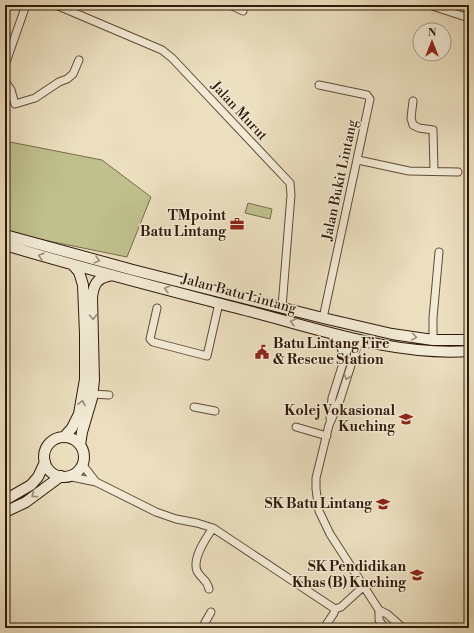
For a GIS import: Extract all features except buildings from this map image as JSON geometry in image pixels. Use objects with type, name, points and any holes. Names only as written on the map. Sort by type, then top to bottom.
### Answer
[{"type":"main road","name":"Jalan Batu Lintang","points":[[5,235],[133,270],[334,321],[392,334],[433,340],[469,340]]},
{"type":"main road","name":"Jalan Batu Lintang","points":[[5,246],[330,332],[414,350],[469,350]]},
{"type":"main road","points":[[64,437],[72,428],[79,414],[85,379],[83,285],[79,272],[73,265]]},
{"type":"main road","points":[[80,445],[94,380],[92,297],[94,286],[99,279],[112,275]]},
{"type":"main road","points":[[334,321],[356,337],[392,334]]},
{"type":"main road","points":[[330,332],[343,345],[345,358]]},
{"type":"main road","points":[[5,512],[26,502],[64,476],[74,474],[79,470],[84,458],[83,451],[80,445],[73,439],[64,437],[57,438],[51,442],[46,447],[44,454],[47,467],[52,472],[64,476]]},
{"type":"main road","points":[[5,500],[31,485],[38,477],[45,462]]},
{"type":"street","points":[[5,65],[26,5]]},
{"type":"street","name":"Jalan Murut","points":[[56,5],[162,50],[172,58],[290,183],[291,195],[282,307]]},
{"type":"street","points":[[230,5],[243,11]]},
{"type":"street","points":[[430,5],[469,18]]},
{"type":"street","points":[[5,81],[11,90],[15,104],[35,98],[58,82],[67,79],[73,74],[80,60]]},
{"type":"street","name":"Jalan Bukit Lintang","points":[[319,85],[367,95],[370,99],[323,318]]},
{"type":"street","points":[[413,102],[411,118],[413,125],[419,128],[433,130],[434,171]]},
{"type":"street","points":[[358,160],[409,171],[458,172]]},
{"type":"street","points":[[433,340],[433,318],[439,252]]},
{"type":"street","points":[[158,308],[150,340],[207,356],[219,303]]},
{"type":"street","points":[[330,425],[332,398],[345,358],[356,337]]},
{"type":"street","points":[[356,337],[340,400],[330,425],[316,478],[317,499],[319,511],[330,534],[379,610],[387,614],[403,628]]},
{"type":"street","points":[[92,394],[109,395]]},
{"type":"street","points":[[332,398],[334,402],[340,400]]},
{"type":"street","points":[[194,407],[215,411]]},
{"type":"street","points":[[296,427],[327,436]]},
{"type":"street","points":[[82,464],[96,482]]},
{"type":"street","points":[[64,476],[96,482],[156,512],[176,519],[213,528],[335,609],[341,607],[364,586]]},
{"type":"street","points":[[209,588],[208,582],[201,577],[197,570],[196,562],[198,553],[206,537],[213,528]]},
{"type":"street","points":[[324,628],[335,609]]},
{"type":"street","points":[[379,610],[379,620],[385,628]]},
{"type":"street","points":[[202,628],[211,612]]},
{"type":"green space","points":[[5,141],[102,160],[151,197],[127,257],[29,237],[5,230]]},
{"type":"green space","points":[[248,203],[272,209],[270,219],[245,213]]},
{"type":"place","name":"TMpoint Batu Lintang","points":[[237,224]]},
{"type":"place","name":"Batu Lintang Fire & Rescue Station","points":[[262,352]]},
{"type":"place","name":"Kolej Vokasional Kuching","points":[[406,419]]},
{"type":"place","name":"SK Batu Lintang","points":[[383,504]]},
{"type":"place","name":"SK Pendidikan Khas (B) Kuching","points":[[417,575]]}]
